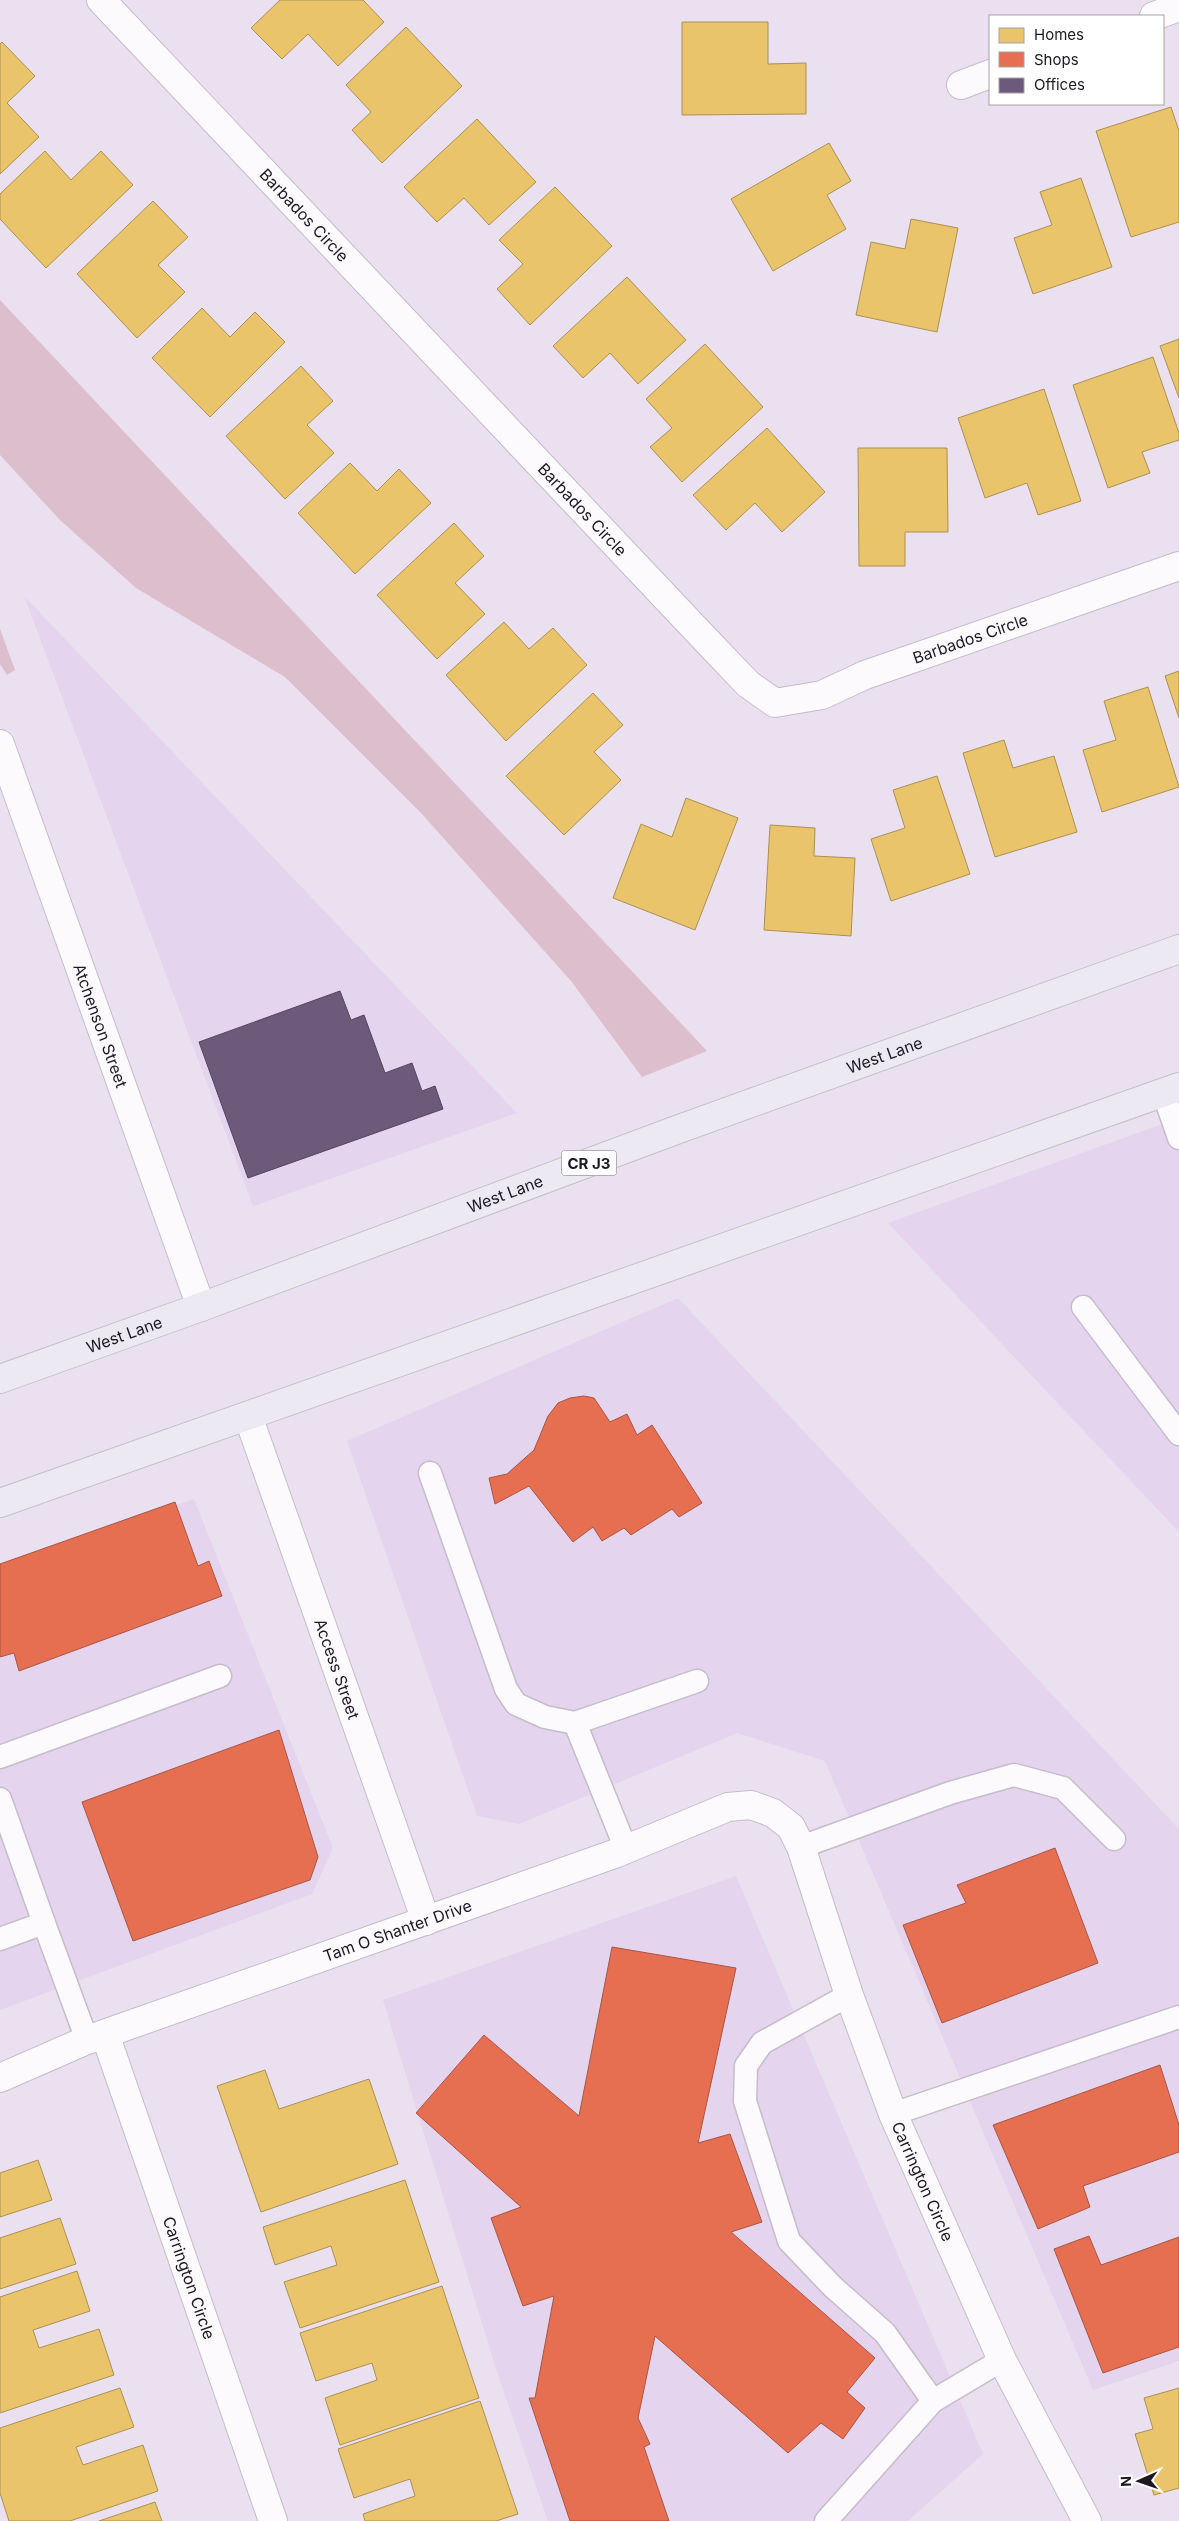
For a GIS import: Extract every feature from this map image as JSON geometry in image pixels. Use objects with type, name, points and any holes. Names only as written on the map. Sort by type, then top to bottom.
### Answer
[{"type":"main road","name":"West Lane","points":[[0,1379],[201,1307],[679,1129],[1179,949]]},
{"type":"main road","points":[[0,1503],[1171,1089]]},
{"type":"street","name":"Barbados Circle","points":[[101,0],[748,684],[775,702],[822,695],[865,675],[1179,566]]},
{"type":"street","points":[[1157,15],[1179,7]]},
{"type":"street","points":[[960,85],[989,74]]},
{"type":"street","name":"Atchenson Street","points":[[0,744],[201,1307]]},
{"type":"street","name":"Access Street","points":[[248,1416],[426,1921]]},
{"type":"street","name":"Tam O Shanter Drive","points":[[0,2078],[96,2037],[626,1849],[728,1807],[751,1805],[773,1813],[796,1837]]},
{"type":"street","name":"Carrington Circle","points":[[796,1837],[849,1995],[894,2114],[1002,2360],[1087,2521]]},
{"type":"street","name":"Carrington Circle","points":[[96,2037],[273,2521]]},
{"type":"lane","points":[[1171,1089],[1179,1138]]},
{"type":"lane","points":[[1083,1308],[1179,1434]]},
{"type":"lane","points":[[430,1473],[506,1690],[516,1704],[545,1717],[575,1723],[697,1680]]},
{"type":"lane","points":[[0,1757],[220,1676]]},
{"type":"lane","points":[[575,1723],[626,1849]]},
{"type":"lane","points":[[796,1837],[1014,1775],[1063,1788],[1114,1839]]},
{"type":"lane","points":[[0,1799],[44,1923],[96,2037]]},
{"type":"lane","points":[[0,1939],[44,1923]]},
{"type":"lane","points":[[849,1995],[762,2043],[746,2066],[745,2101],[789,2241],[834,2288],[885,2333],[933,2401]]},
{"type":"lane","points":[[894,2114],[1179,2017]]},
{"type":"lane","points":[[826,2521],[933,2401],[1002,2360]]},
{"type":"shaded area","points":[[0,300],[707,1051],[642,1077],[571,981],[422,814],[285,677],[136,588],[60,520],[0,455]]},
{"type":"shaded area","points":[[24,596],[517,1113],[253,1206]]},
{"type":"shaded area","points":[[0,629],[15,670],[7,675],[0,664]]},
{"type":"shaded area","points":[[1179,1118],[1179,1532],[888,1223]]},
{"type":"shaded area","points":[[678,1298],[1179,1829],[1179,2361],[1093,2390],[825,1761],[737,1733],[519,1824],[477,1816],[347,1441]]},
{"type":"shaded area","points":[[194,1499],[333,1848],[312,1894],[0,2010],[0,1565]]},
{"type":"shaded area","points":[[736,1876],[983,2454],[908,2521],[548,2521],[496,2369],[383,2000]]},
{"type":"building: Homes","points":[[280,0],[363,0],[384,22],[338,66],[308,34],[282,59],[251,28]]},
{"type":"building: Homes","points":[[682,22],[768,22],[768,64],[806,63],[806,114],[682,115]]},
{"type":"building: Homes","points":[[406,27],[462,86],[382,163],[352,130],[371,112],[346,85]]},
{"type":"building: Homes","points":[[2,42],[35,76],[7,103],[39,137],[0,174],[0,44]]},
{"type":"building: Homes","points":[[1171,107],[1179,131],[1179,222],[1131,237],[1096,131]]},
{"type":"building: Homes","points":[[477,119],[536,182],[489,225],[464,198],[437,222],[404,187]]},
{"type":"building: Homes","points":[[829,143],[851,181],[827,195],[846,229],[773,271],[731,199]]},
{"type":"building: Homes","points":[[45,151],[71,180],[101,151],[133,185],[46,268],[0,219],[0,194]]},
{"type":"building: Homes","points":[[1081,178],[1112,267],[1033,294],[1014,238],[1052,225],[1040,192]]},
{"type":"building: Homes","points":[[555,187],[612,246],[530,325],[497,289],[523,264],[499,240]]},
{"type":"building: Homes","points":[[153,201],[188,237],[158,265],[185,292],[137,338],[77,274]]},
{"type":"building: Homes","points":[[911,219],[958,228],[937,332],[856,315],[871,242],[905,249]]},
{"type":"building: Homes","points":[[627,277],[686,340],[638,384],[610,353],[583,378],[553,346]]},
{"type":"building: Homes","points":[[202,308],[230,337],[255,312],[285,342],[210,417],[152,358]]},
{"type":"building: Homes","points":[[1179,339],[1179,398],[1160,346]]},
{"type":"building: Homes","points":[[705,344],[763,407],[682,482],[650,447],[672,428],[646,399]]},
{"type":"building: Homes","points":[[1153,357],[1179,433],[1179,440],[1142,452],[1150,473],[1108,488],[1073,385]]},
{"type":"building: Homes","points":[[301,366],[333,401],[307,425],[334,453],[285,499],[226,436]]},
{"type":"building: Homes","points":[[1044,389],[1081,501],[1038,515],[1027,483],[985,498],[958,418]]},
{"type":"building: Homes","points":[[767,428],[825,492],[782,532],[755,503],[726,530],[693,495]]},
{"type":"building: Homes","points":[[858,448],[947,448],[948,532],[905,532],[905,566],[859,566]]},
{"type":"building: Homes","points":[[350,463],[377,491],[399,469],[431,503],[355,574],[298,513]]},
{"type":"building: Homes","points":[[454,523],[484,556],[455,583],[485,614],[437,659],[377,595]]},
{"type":"building: Homes","points":[[504,622],[529,649],[553,628],[587,665],[506,741],[446,675]]},
{"type":"building: Homes","points":[[1179,671],[1179,718],[1165,676]]},
{"type":"building: Homes","points":[[1148,687],[1179,787],[1102,812],[1083,750],[1116,740],[1104,701]]},
{"type":"building: Homes","points":[[593,693],[623,725],[594,752],[621,780],[564,835],[506,776]]},
{"type":"building: Homes","points":[[1004,740],[1013,768],[1054,756],[1077,832],[995,857],[963,753]]},
{"type":"building: Homes","points":[[937,776],[970,874],[891,901],[871,839],[905,828],[893,790]]},
{"type":"building: Homes","points":[[686,798],[738,818],[695,930],[613,898],[641,824],[672,837]]},
{"type":"building: Homes","points":[[770,825],[815,828],[814,856],[855,858],[851,936],[764,930]]},
{"type":"building: Homes","points":[[265,2070],[279,2109],[369,2079],[398,2164],[261,2212],[217,2086]]},
{"type":"building: Homes","points":[[38,2160],[52,2200],[0,2217],[0,2173]]},
{"type":"building: Homes","points":[[405,2180],[439,2282],[300,2328],[284,2282],[337,2265],[331,2246],[275,2265],[263,2227]]},
{"type":"building: Homes","points":[[60,2218],[76,2264],[0,2289],[0,2238]]},
{"type":"building: Homes","points":[[77,2271],[90,2311],[33,2330],[39,2348],[99,2329],[114,2375],[0,2413],[0,2297]]},
{"type":"building: Homes","points":[[442,2286],[479,2398],[340,2445],[325,2398],[377,2380],[372,2363],[316,2381],[300,2333]]},
{"type":"building: Homes","points":[[120,2388],[134,2427],[76,2447],[83,2465],[143,2445],[158,2491],[70,2521],[9,2521],[0,2493],[0,2428]]},
{"type":"building: Homes","points":[[1179,2388],[1179,2488],[1154,2495],[1135,2434],[1153,2429],[1144,2398]]},
{"type":"building: Homes","points":[[480,2401],[518,2514],[496,2521],[365,2521],[363,2514],[415,2496],[410,2479],[354,2498],[338,2449]]},
{"type":"building: Homes","points":[[155,2502],[162,2521],[99,2521]]},
{"type":"building: Shops","points":[[584,1396],[594,1398],[610,1422],[627,1414],[637,1435],[652,1425],[702,1503],[679,1517],[672,1509],[631,1535],[624,1528],[602,1541],[593,1527],[573,1542],[529,1486],[495,1504],[489,1478],[507,1474],[534,1450],[548,1416],[558,1403],[570,1398]]},
{"type":"building: Shops","points":[[175,1502],[198,1566],[209,1561],[222,1596],[19,1671],[14,1653],[0,1657],[0,1564]]},
{"type":"building: Shops","points":[[279,1730],[318,1857],[310,1880],[133,1941],[82,1802]]},
{"type":"building: Shops","points":[[1055,1848],[1098,1963],[942,2023],[903,1925],[966,1903],[957,1885]]},
{"type":"building: Shops","points":[[612,1947],[736,1968],[698,2143],[730,2134],[762,2222],[731,2232],[875,2358],[847,2392],[865,2408],[843,2439],[821,2423],[788,2453],[655,2336],[638,2418],[650,2444],[644,2447],[669,2521],[570,2521],[529,2398],[535,2398],[554,2296],[523,2306],[491,2218],[521,2207],[416,2113],[484,2035],[579,2116]]},
{"type":"building: Shops","points":[[1160,2065],[1179,2125],[1179,2152],[1083,2186],[1090,2207],[1038,2229],[993,2125]]},
{"type":"building: Shops","points":[[1089,2236],[1101,2265],[1179,2237],[1179,2347],[1103,2373],[1054,2249]]},
{"type":"building: Offices","points":[[340,991],[351,1020],[364,1015],[385,1073],[412,1063],[422,1091],[435,1086],[443,1109],[248,1178],[199,1042]]}]
